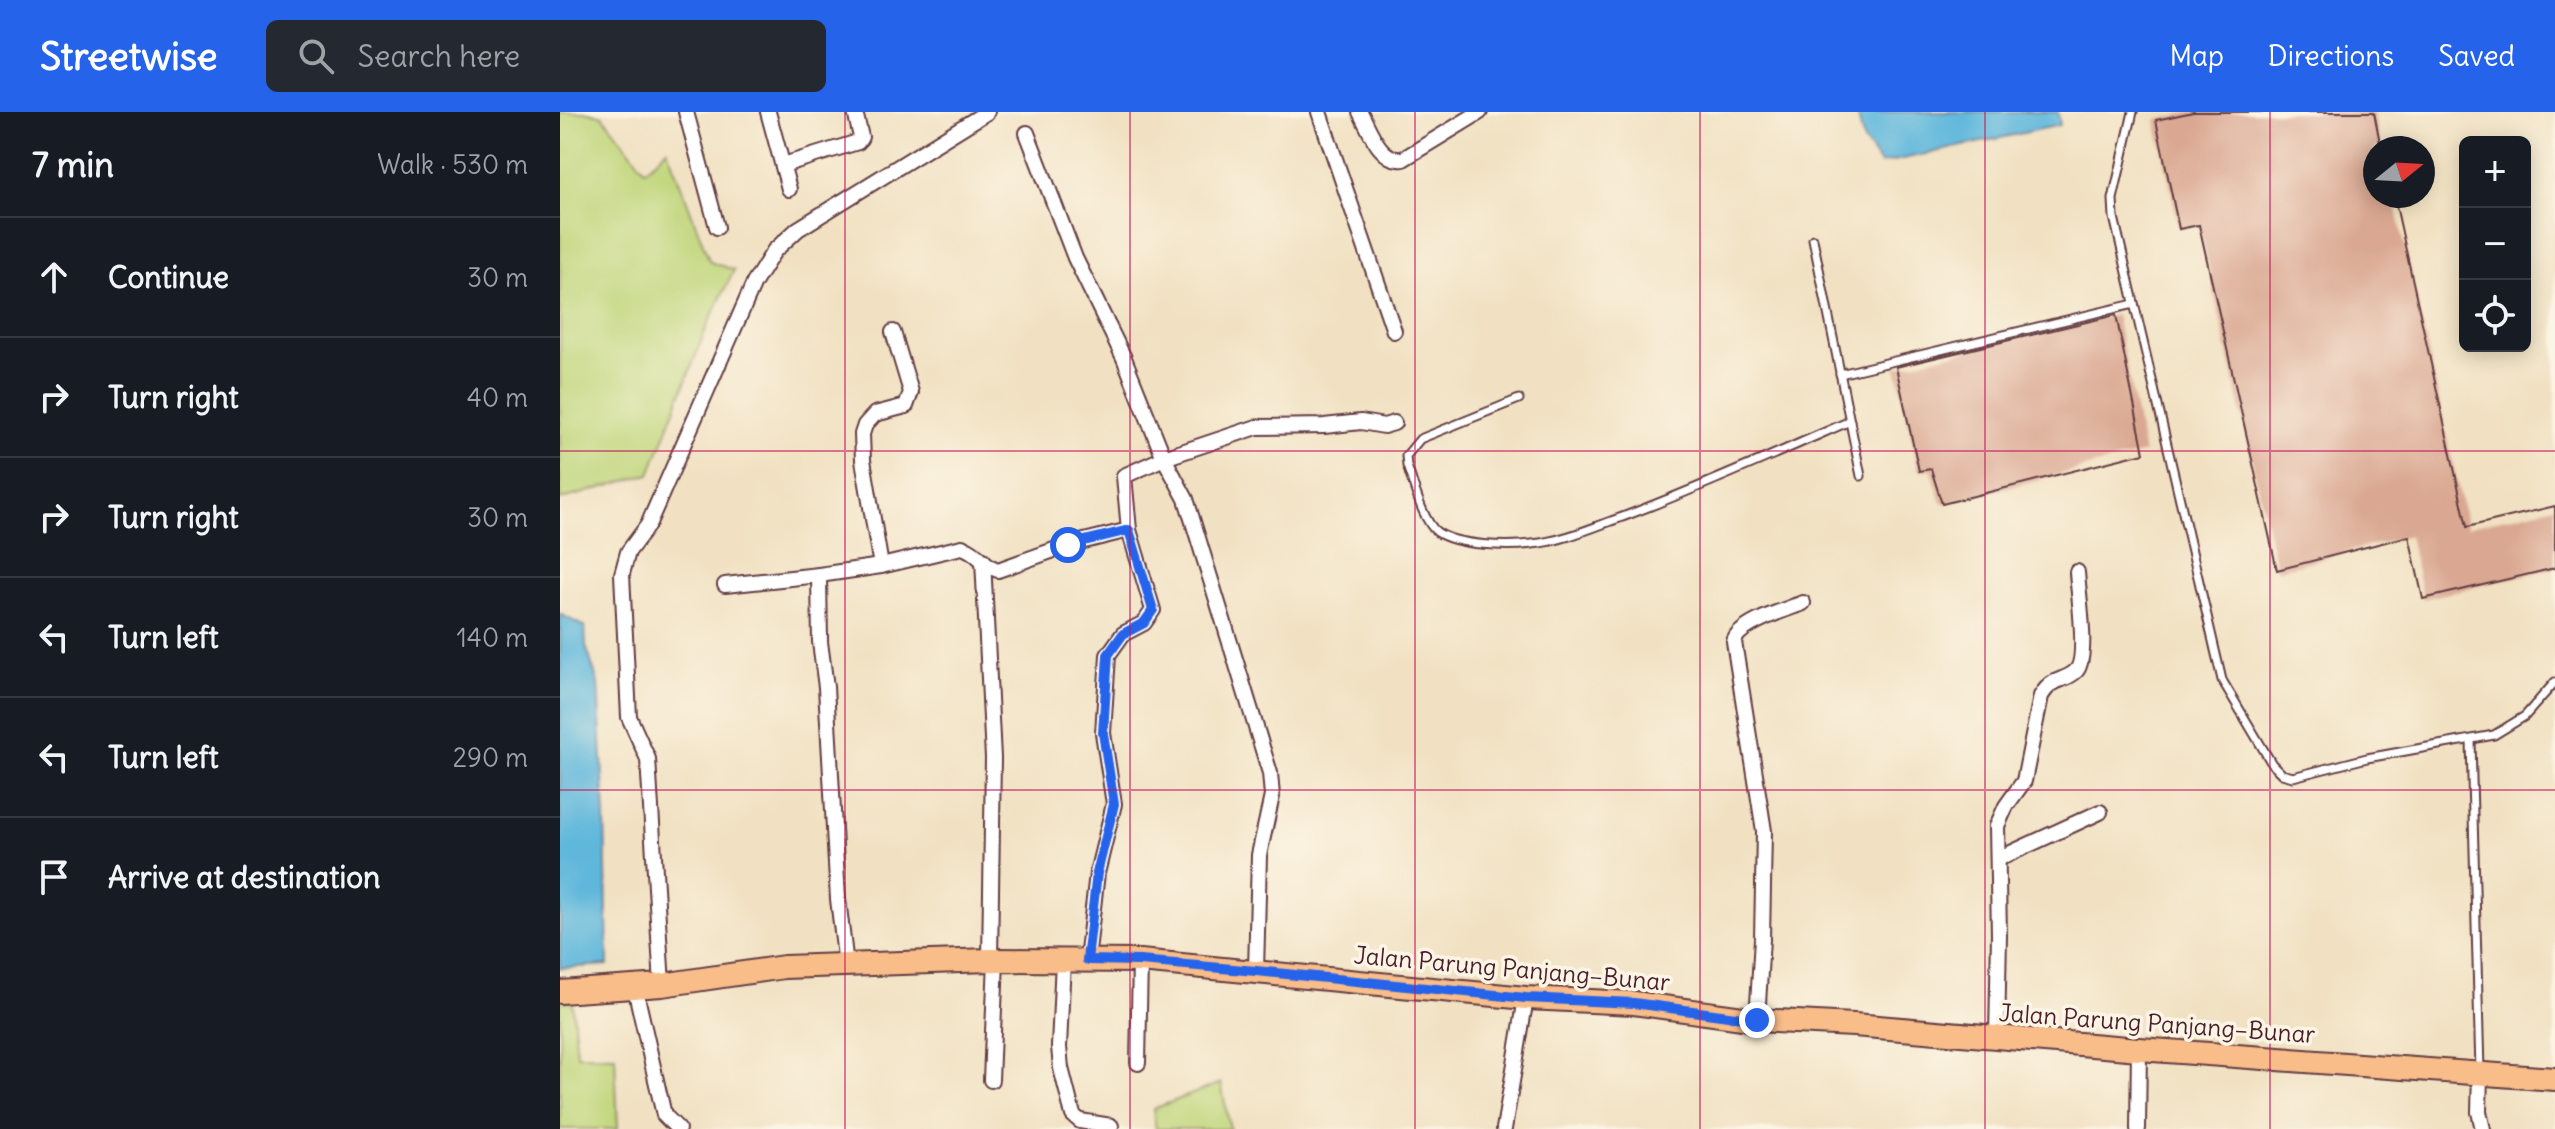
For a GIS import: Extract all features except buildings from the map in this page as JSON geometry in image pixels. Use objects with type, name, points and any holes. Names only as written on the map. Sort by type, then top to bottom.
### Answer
[{"type":"main road","name":"Jalan Parung Panjang–Bunar","points":[[560,992],[662,985],[784,967],[993,960],[1140,961],[1526,998],[1634,1003],[1757,1020],[2555,1079]]},
{"type":"street","points":[[686,112],[717,227]]},
{"type":"street","points":[[768,112],[789,189]]},
{"type":"street","points":[[783,165],[858,142],[861,137],[855,112]]},
{"type":"street","points":[[662,985],[648,759],[629,717],[622,574],[628,552],[648,525],[754,283],[774,251],[798,229],[987,112]]},
{"type":"street","points":[[1319,112],[1394,331]]},
{"type":"street","points":[[1360,112],[1385,155],[1394,160],[1403,159],[1459,117],[1480,112]]},
{"type":"street","points":[[1027,133],[1075,258],[1124,358],[1164,458],[1186,499],[1270,773],[1272,796],[1259,855],[1256,971]]},
{"type":"street","points":[[881,566],[863,460],[862,434],[875,414],[906,406],[911,399],[893,332]]},
{"type":"street","points":[[1087,960],[1097,873],[1114,804],[1103,733],[1108,655],[1123,634],[1144,623],[1153,610],[1129,530],[1124,476],[1164,458],[1257,427],[1361,422],[1384,426],[1394,423]]},
{"type":"street","points":[[725,585],[881,566],[962,547],[972,549],[989,567],[998,570],[1068,545],[1129,530]]},
{"type":"street","points":[[983,560],[993,758],[991,1080]]},
{"type":"street","points":[[1997,1036],[1997,826],[2006,806],[2024,781],[2041,696],[2048,684],[2076,671],[2083,658],[2077,572]]},
{"type":"street","points":[[819,575],[820,642],[826,687],[838,899],[846,965]]},
{"type":"street","points":[[1757,1020],[1764,831],[1734,642],[1735,635],[1745,627],[1803,603]]},
{"type":"street","points":[[1998,859],[2100,812]]},
{"type":"street","points":[[1063,960],[1059,1047],[1073,1115],[1080,1121],[1111,1126]]},
{"type":"street","points":[[1138,1063],[1140,961]]},
{"type":"street","points":[[635,988],[664,1115],[678,1129]]},
{"type":"street","points":[[1504,1129],[1526,998]]},
{"type":"street","points":[[2138,1129],[2139,1049]]},
{"type":"street","points":[[2480,1072],[2479,1112],[2483,1129]]},
{"type":"lane","points":[[2133,112],[2113,199],[2114,217],[2222,680],[2272,764],[2282,774],[2293,777],[2367,758],[2494,735],[2525,716],[2555,682]]},
{"type":"lane","points":[[1813,239],[1861,476]]},
{"type":"lane","points":[[1840,374],[2134,304]]},
{"type":"lane","points":[[1519,399],[1420,439],[1406,456],[1428,523],[1437,532],[1456,539],[1492,545],[1534,544],[1582,531],[1702,487],[1850,421]]},
{"type":"lane","points":[[2471,741],[2480,1072]]},
{"type":"green space","points":[[560,112],[589,112],[603,116],[645,170],[667,149],[710,262],[734,270],[708,324],[650,474],[560,500]]},
{"type":"green space","points":[[572,1001],[577,1055],[615,1056],[618,1129],[560,1129],[560,1002]]},
{"type":"green space","points":[[1221,1083],[1230,1129],[1156,1129],[1153,1109]]},
{"type":"water","points":[[1857,112],[2058,112],[2060,125],[1880,164],[1863,139]]},
{"type":"water","points":[[560,614],[585,627],[586,646],[598,683],[608,965],[560,968]]},
{"type":"route","points":[[1068,545],[1129,530],[1153,610],[1144,623],[1123,634],[1108,655],[1103,733],[1114,804],[1097,873],[1087,960],[1140,961],[1256,971],[1526,998],[1634,1003],[1757,1020]]}]
